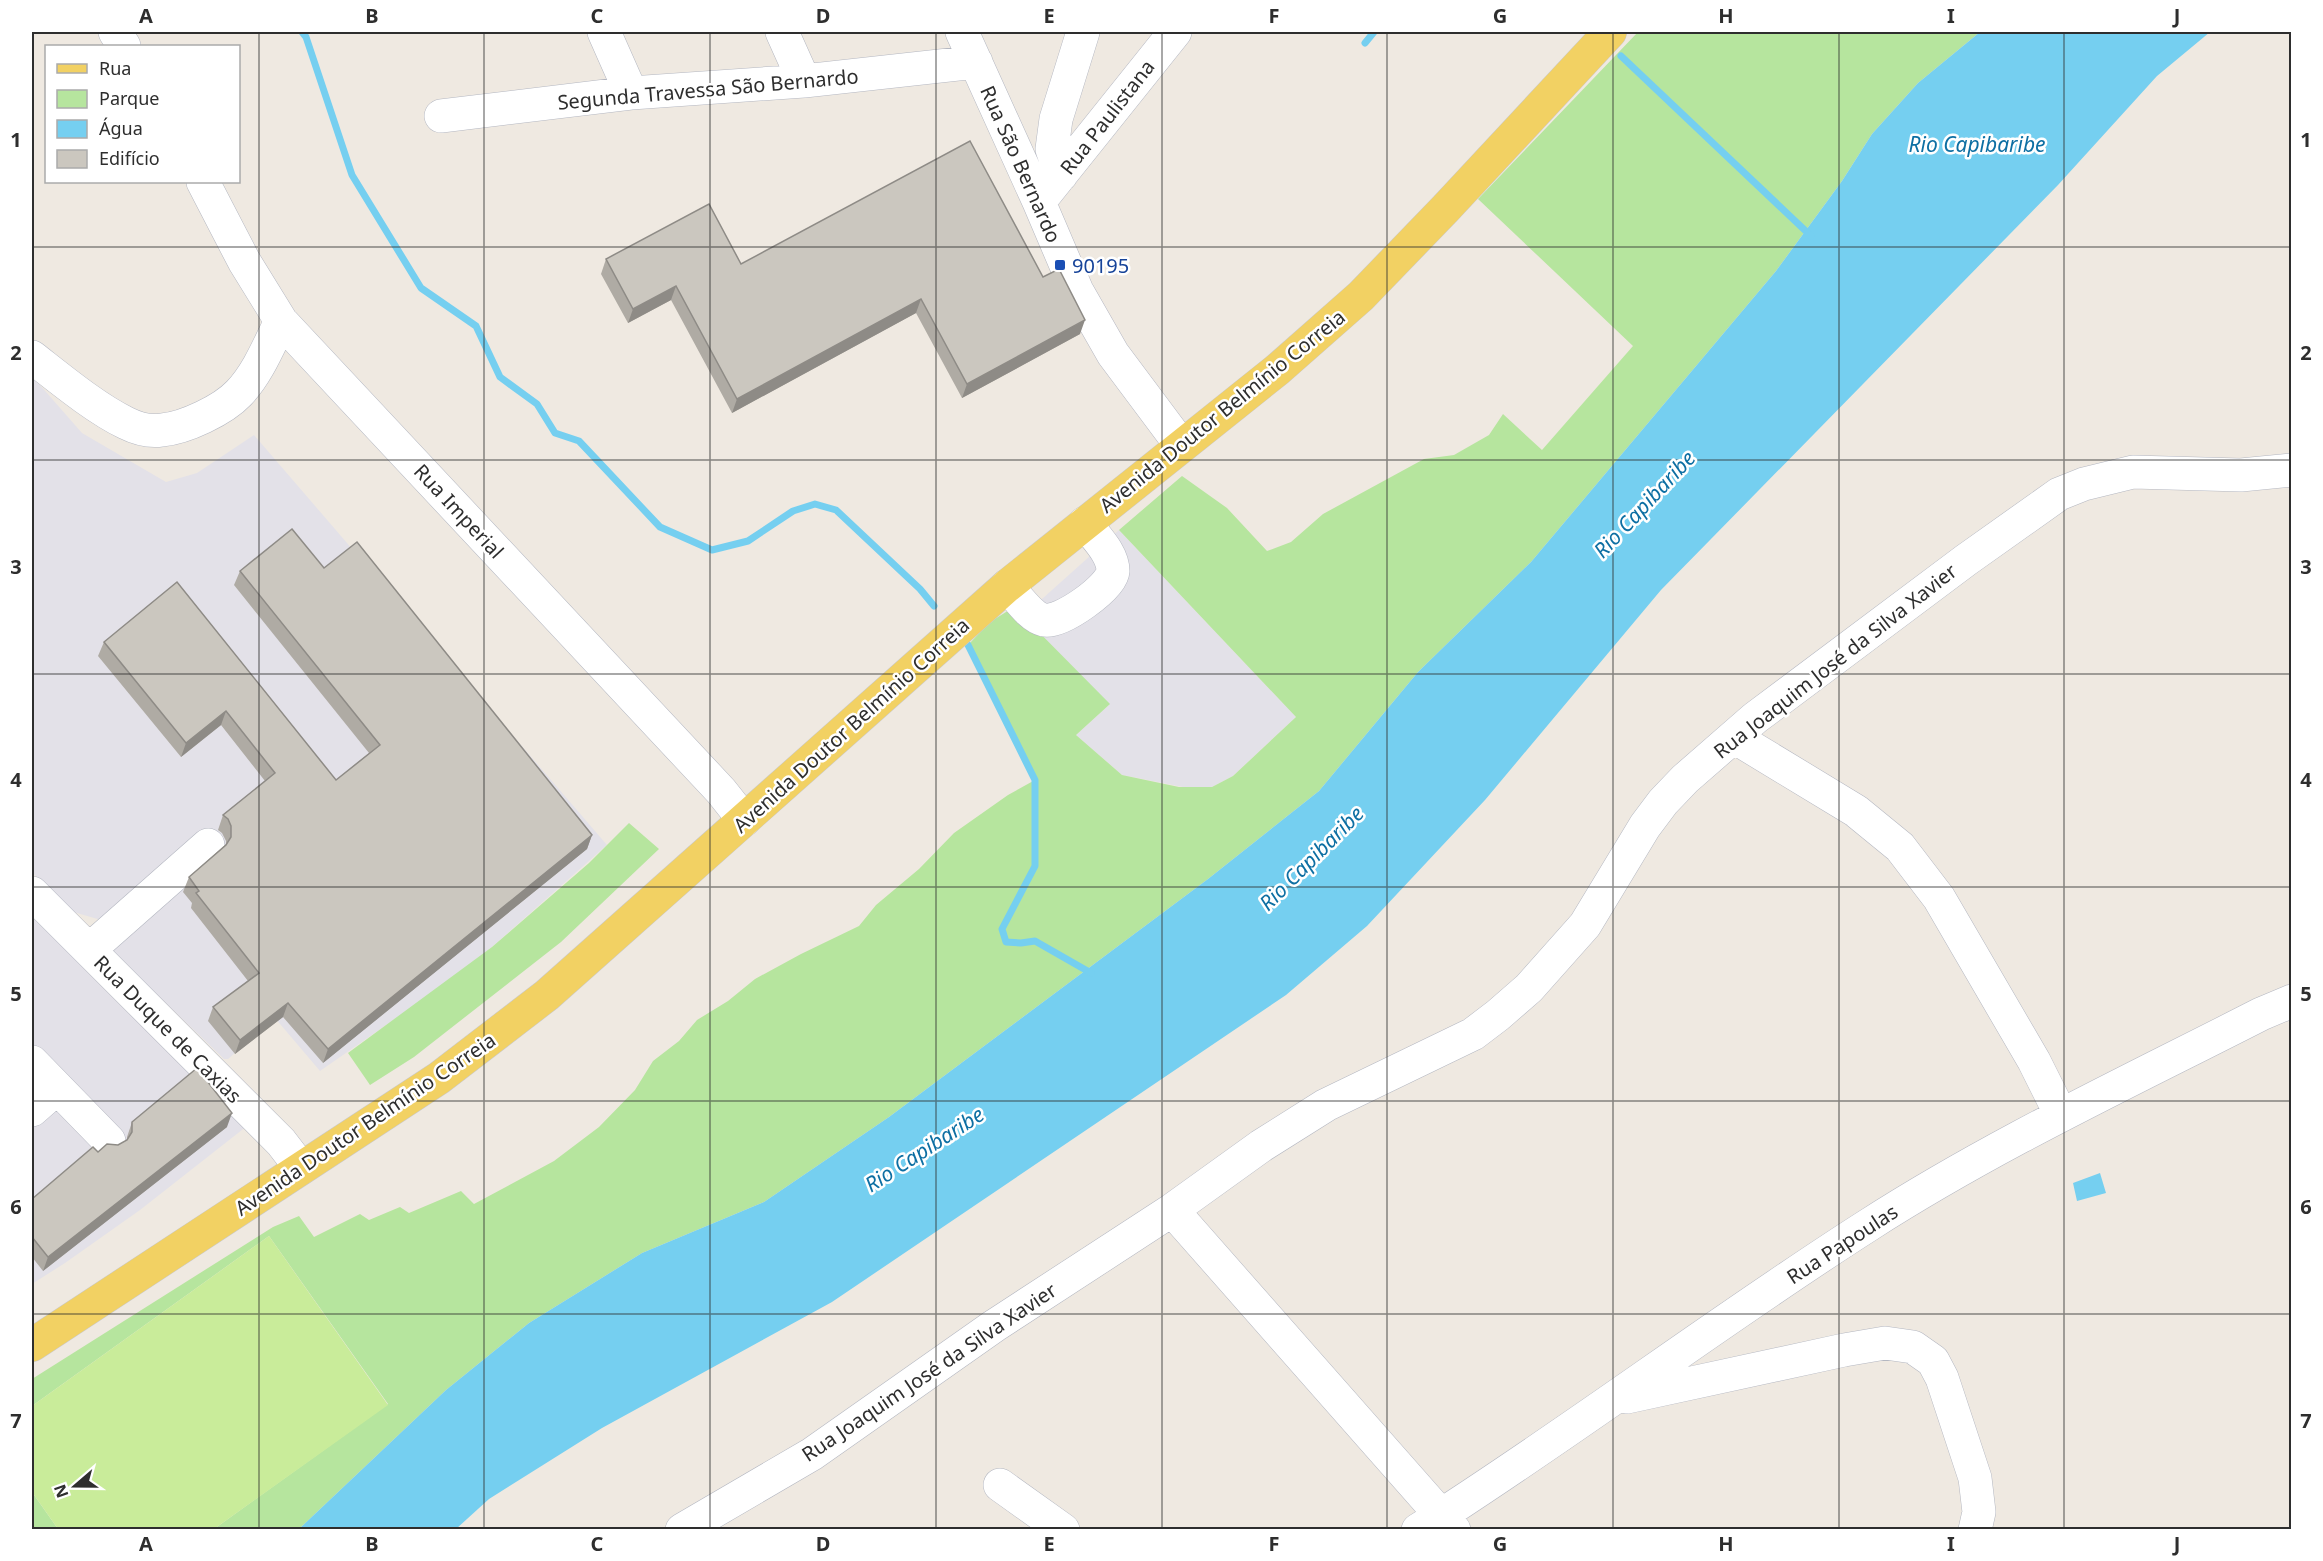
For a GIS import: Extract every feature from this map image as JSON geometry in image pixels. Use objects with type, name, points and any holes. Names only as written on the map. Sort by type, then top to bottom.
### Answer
[{"type":"main road","name":"Avenida Doutor Belmínio Correia","points":[[32,1345],[439,1078],[547,995],[1007,585],[1277,370],[1361,296],[1610,32]]},
{"type":"street","points":[[115,32],[123,45]]},
{"type":"street","points":[[604,32],[631,93]]},
{"type":"street","points":[[782,32],[804,81]]},
{"type":"street","name":"Rua São Bernardo","points":[[962,32],[1040,202],[1077,291],[1113,354],[1181,445]]},
{"type":"street","points":[[1061,176],[1052,149],[1056,119],[1083,32]]},
{"type":"street","name":"Rua Paulistana","points":[[1040,202],[1175,32]]},
{"type":"street","name":"Segunda Travessa São Bernardo","points":[[441,116],[631,93],[804,81],[976,62]]},
{"type":"street","name":"Rua Imperial","points":[[203,183],[244,261],[281,321],[721,791],[744,820]]},
{"type":"street","points":[[32,357],[126,423],[146,430],[160,431],[202,417],[222,406],[239,392],[259,363],[281,321]]},
{"type":"street","name":"Rua Joaquim José da Silva Xavier","points":[[682,1530],[812,1454],[994,1326],[1172,1210],[1262,1146],[1326,1105],[1473,1034],[1498,1016],[1528,988],[1585,925],[1634,844],[1663,802],[1685,779],[1755,718],[1966,560],[2060,494],[2084,484],[2133,472],[2241,475],[2292,470]]},
{"type":"street","points":[[1007,585],[1042,620],[1053,621],[1066,616],[1098,591],[1109,582],[1113,573],[1111,560],[1085,523]]},
{"type":"street","points":[[1734,736],[1856,811],[1900,847],[1939,898],[2034,1061],[2061,1115]]},
{"type":"street","points":[[89,950],[208,845]]},
{"type":"street","name":"Rua Duque de Caxias","points":[[32,894],[281,1142],[301,1168]]},
{"type":"street","name":"Rua Papoulas","points":[[1438,1525],[1611,1400],[1868,1225],[1989,1152],[2261,1014],[2292,1001]]},
{"type":"street","points":[[32,1062],[109,1141]]},
{"type":"street","points":[[32,1110],[57,1088]]},
{"type":"street","points":[[1172,1210],[1438,1525]]},
{"type":"street","points":[[1611,1400],[1844,1350],[1885,1343],[1913,1347],[1933,1361],[1942,1378],[1975,1478],[1979,1512],[1975,1530]]},
{"type":"street","points":[[1000,1485],[1063,1530]]},
{"type":"shaded area","points":[[32,376],[82,433],[166,482],[197,473],[254,435],[607,845],[492,947],[438,989],[320,1071],[275,1018],[228,1059],[224,1059],[114,953],[112,943],[125,927],[70,911],[32,872]]},
{"type":"shaded area","points":[[1119,530],[1296,717],[1233,776],[1212,787],[1183,787],[1122,775],[1076,735],[1109,705],[1023,616]]},
{"type":"shaded area","points":[[32,903],[247,1126],[140,1210],[32,1284]]},
{"type":"green space","points":[[1638,32],[1980,32],[1918,83],[1872,134],[1842,181],[1776,271],[1531,562],[1418,672],[1319,791],[1208,879],[889,1117],[764,1202],[642,1253],[529,1323],[446,1390],[299,1529],[214,1529],[388,1404],[269,1236],[32,1406],[32,1379],[273,1227],[299,1216],[314,1237],[360,1214],[369,1220],[400,1207],[409,1213],[461,1191],[474,1204],[554,1161],[599,1127],[635,1090],[653,1061],[679,1041],[697,1020],[728,1001],[755,979],[859,926],[876,905],[919,869],[954,833],[1008,795],[1035,780],[968,645],[990,622],[1014,607],[1110,704],[1076,735],[1122,775],[1179,787],[1212,787],[1233,776],[1296,717],[1119,530],[1182,476],[1227,508],[1267,551],[1291,542],[1323,514],[1424,459],[1454,455],[1489,435],[1503,414],[1542,450],[1633,346],[1478,199]]},
{"type":"green space","points":[[629,823],[659,849],[561,942],[414,1057],[370,1085],[348,1053],[492,947],[589,863]]},
{"type":"green space","points":[[269,1236],[388,1405],[214,1529],[58,1529],[32,1492],[32,1406]]},
{"type":"green space","points":[[32,1492],[58,1529],[32,1529]]},
{"type":"water","name":"Rio Capibaribe","points":[[1980,32],[2210,32],[2157,76],[2058,185],[1661,590],[1485,800],[1367,926],[1286,995],[832,1302],[602,1428],[489,1499],[456,1529],[299,1529],[446,1390],[529,1323],[642,1253],[764,1202],[889,1117],[1208,879],[1319,791],[1418,672],[1531,562],[1776,271],[1842,181],[1872,134],[1918,83]]},
{"type":"water","points":[[2100,1173],[2106,1193],[2077,1201],[2073,1183]]},
{"type":"building","points":[[970,141],[1043,277],[1059,269],[1085,320],[967,384],[921,299],[737,399],[676,286],[633,309],[606,259],[709,204],[741,264]]},
{"type":"building","points":[[292,529],[324,568],[357,542],[592,835],[328,1049],[288,1003],[240,1040],[213,1007],[259,973],[196,893],[199,891],[189,877],[226,845],[231,837],[231,826],[223,815],[275,773],[226,711],[186,743],[104,642],[177,582],[336,780],[380,745],[240,571]]},
{"type":"building","points":[[197,1068],[232,1113],[48,1257],[32,1237],[32,1199],[93,1147],[98,1152],[107,1144],[118,1145],[127,1140],[132,1132],[132,1122]]},
{"type":"waterway","points":[[302,32],[306,37],[352,175],[421,288],[476,326],[500,377],[537,404],[555,433],[579,441],[660,527],[712,550],[748,541],[793,511],[815,504],[836,510],[920,589],[934,606]]},
{"type":"waterway","points":[[1365,43],[1374,32]]},
{"type":"waterway","points":[[1621,56],[1811,236]]},
{"type":"waterway","points":[[968,645],[1035,780],[1035,866],[1002,929],[1006,942],[1035,941],[1091,973]]},
{"type":"place","name":"90195","points":[[1060,265]]}]
